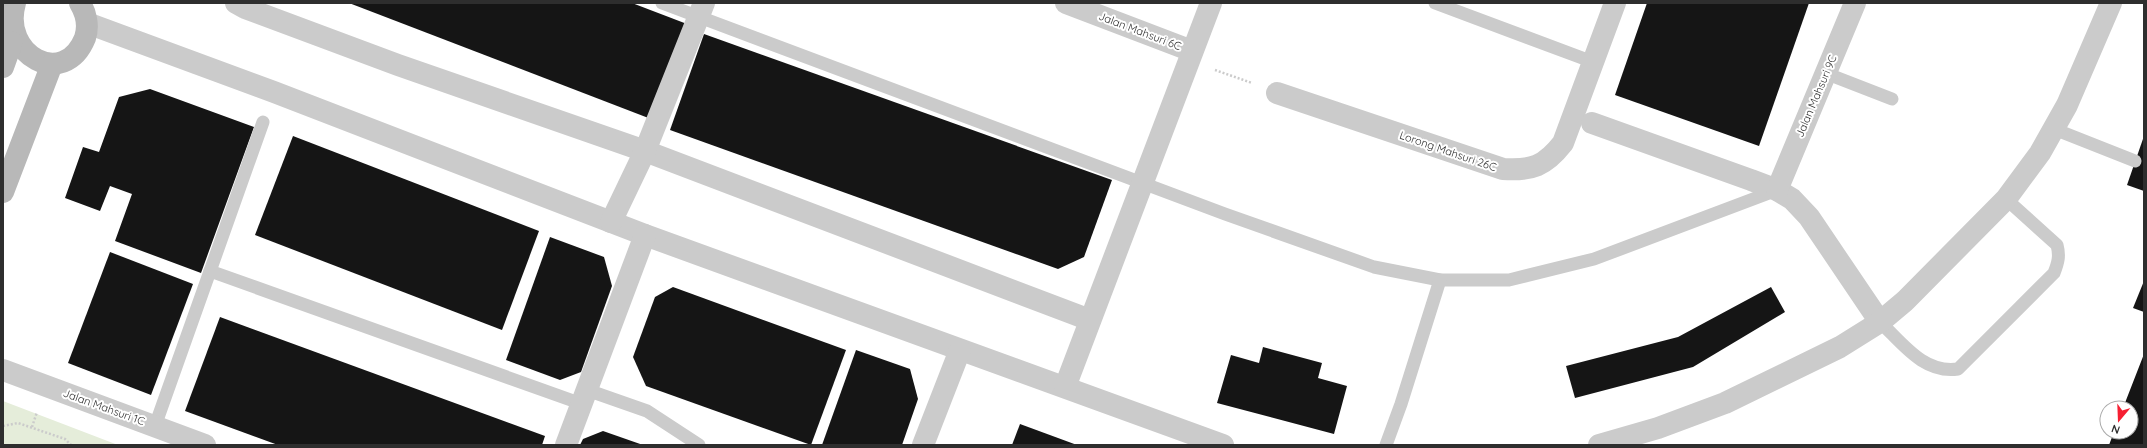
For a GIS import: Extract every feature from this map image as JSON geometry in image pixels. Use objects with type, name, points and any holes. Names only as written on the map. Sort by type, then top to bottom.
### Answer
[{"type":"street","points":[[14,3],[8,23],[12,42],[22,55],[36,62],[52,64],[64,61],[74,55],[82,46],[86,35],[87,23],[84,10],[80,3]]},
{"type":"street","points":[[236,3],[245,8],[398,65],[645,151],[1090,320]]},
{"type":"street","name":"Jalan Mahsuri 6C","points":[[1066,3],[1191,55]]},
{"type":"street","points":[[1065,387],[1211,3]]},
{"type":"street","name":"Lorong Mahsuri 26C","points":[[1277,92],[1503,169],[1523,170],[1540,165],[1555,153],[1563,143],[1616,3]]},
{"type":"street","name":"Jalan Mahsuri 9C","points":[[1777,190],[1825,73],[1856,3]]},
{"type":"street","points":[[1598,445],[1658,428],[1725,402],[1840,347],[1880,322],[1905,301],[2006,199],[2040,154],[2068,105],[2111,3]]},
{"type":"street","points":[[611,222],[645,151],[701,10]]},
{"type":"street","points":[[87,23],[282,95],[645,235],[1223,445]]},
{"type":"street","points":[[3,67],[12,42]]},
{"type":"street","points":[[3,192],[52,64]]},
{"type":"street","points":[[1592,123],[1777,190],[1792,199],[1809,217],[1880,322]]},
{"type":"street","points":[[566,445],[645,235]]},
{"type":"street","points":[[923,445],[960,350]]},
{"type":"street","name":"Jalan Mahsuri 1C","points":[[3,370],[206,445]]},
{"type":"lane","points":[[662,3],[701,10],[1143,182],[1374,267],[1440,280],[1509,280],[1594,259],[1777,190]]},
{"type":"lane","points":[[1435,3],[1593,62]]},
{"type":"lane","points":[[1825,73],[1892,98]]},
{"type":"lane","points":[[155,426],[264,122]]},
{"type":"lane","points":[[2054,129],[2135,161]]},
{"type":"lane","points":[[1880,322],[1921,361],[1934,368],[1945,371],[1958,369],[2054,273],[2058,264],[2059,254],[2056,245],[2006,199]]},
{"type":"lane","points":[[210,271],[584,397],[647,411],[699,445]]},
{"type":"lane","points":[[1386,445],[1401,404],[1440,280]]},
{"type":"path","points":[[1191,55],[1277,92]]},
{"type":"path","points":[[3,426],[18,423],[65,439],[71,445]]},
{"type":"green space","points":[[3,401],[118,445],[3,445]]},
{"type":"building","points":[[349,3],[632,3],[687,24],[651,119]]},
{"type":"building","points":[[1647,3],[1809,3],[1759,146],[1615,95]]},
{"type":"building","points":[[704,34],[1112,180],[1084,257],[1058,269],[670,130]]},
{"type":"building","points":[[150,89],[254,127],[201,273],[115,241],[132,194],[110,186],[100,211],[65,198],[83,147],[99,152],[119,97]]},
{"type":"building","points":[[293,136],[539,231],[502,330],[255,235]]},
{"type":"building","points":[[2144,136],[2144,191],[2127,185]]},
{"type":"building","points":[[550,237],[604,257],[612,286],[581,372],[560,380],[506,360]]},
{"type":"building","points":[[110,252],[193,284],[151,395],[68,363]]},
{"type":"building","points":[[2144,281],[2144,312],[2133,308]]},
{"type":"building","points":[[673,287],[846,350],[811,445],[646,386],[633,357],[655,297]]},
{"type":"building","points":[[1771,287],[1785,312],[1693,367],[1575,398],[1566,366],[1678,337]]},
{"type":"building","points":[[220,317],[545,436],[542,445],[278,445],[185,411]]},
{"type":"building","points":[[1263,347],[1322,363],[1318,378],[1347,386],[1334,434],[1217,403],[1231,355],[1259,363]]},
{"type":"building","points":[[856,350],[910,369],[918,399],[902,445],[822,445]]},
{"type":"building","points":[[2144,354],[2144,445],[2109,445],[2111,440],[2139,440],[2139,400],[2126,400]]},
{"type":"building","points":[[1020,424],[1077,445],[1012,445]]},
{"type":"building","points":[[603,431],[643,445],[580,445],[583,439]]}]
